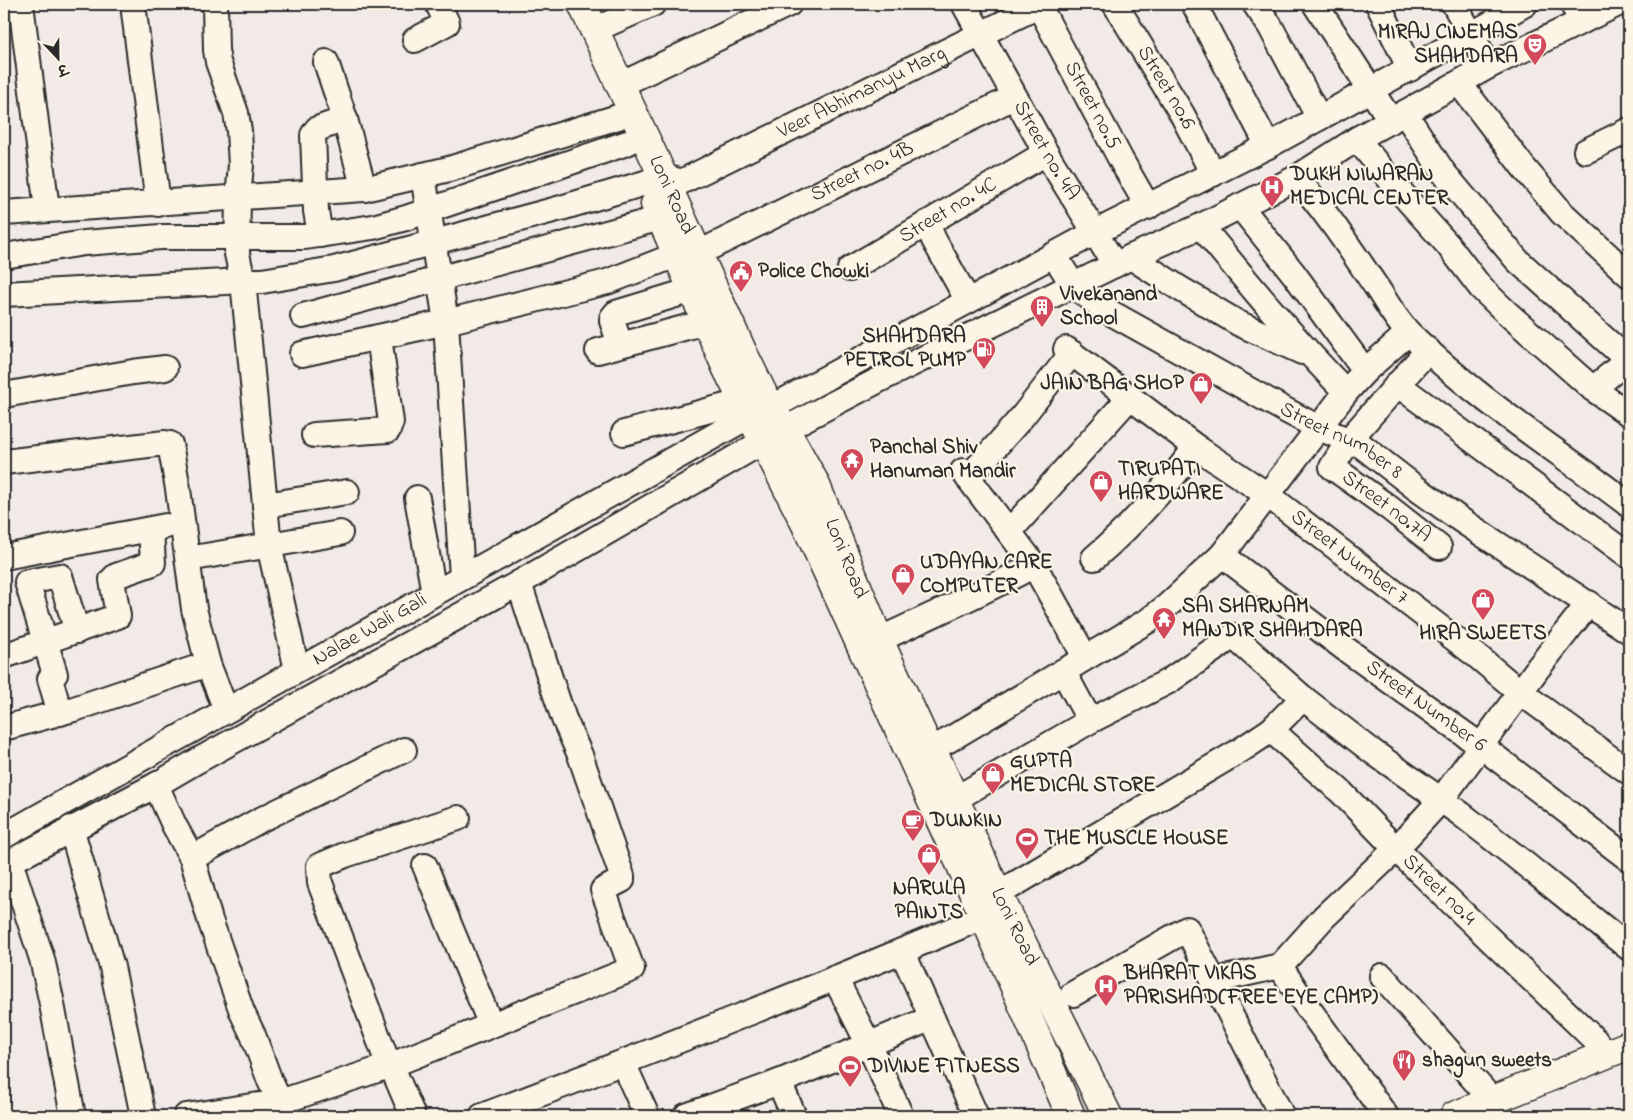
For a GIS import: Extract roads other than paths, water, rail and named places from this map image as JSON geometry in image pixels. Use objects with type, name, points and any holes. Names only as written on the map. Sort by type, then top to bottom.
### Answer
[{"type":"main road","name":"Loni Road","points":[[567,4],[618,116],[627,143],[663,181],[661,218],[727,369],[760,424],[806,525],[995,904],[1108,1116]]},
{"type":"main road","name":"Loni Road","points":[[582,4],[743,353],[760,424],[815,483],[879,640],[921,754],[938,762],[955,799],[1071,1116]]},
{"type":"main road","points":[[1454,1116],[1499,1109],[1621,1054]]},
{"type":"street","points":[[21,4],[46,209]]},
{"type":"street","points":[[133,4],[158,204]]},
{"type":"street","points":[[215,4],[217,56],[221,73],[236,113],[239,130],[241,166],[238,198],[237,254],[243,281],[268,545],[297,670]]},
{"type":"street","points":[[415,40],[447,23],[438,4]]},
{"type":"street","points":[[594,30],[653,4]]},
{"type":"street","points":[[620,85],[789,4]]},
{"type":"street","name":"Street no. 4A","points":[[964,4],[1014,97],[1094,233],[1123,261]]},
{"type":"street","name":"Veer Abhimanyu Marg","points":[[4,294],[262,281],[334,269],[663,181],[980,35],[1039,4]]},
{"type":"street","name":"Street no.5","points":[[1039,4],[1121,160],[1148,207]]},
{"type":"street","name":"Street no.6","points":[[1115,4],[1182,114],[1213,174]]},
{"type":"street","points":[[1194,4],[1268,146]]},
{"type":"street","points":[[1255,4],[1270,26],[1319,118]]},
{"type":"street","points":[[1315,4],[1385,106],[1516,260],[1629,360],[1594,389]]},
{"type":"street","points":[[1378,4],[1410,69]]},
{"type":"street","points":[[1454,4],[1489,66]]},
{"type":"street","points":[[624,433],[760,424],[877,381],[1123,261],[1201,226],[1296,178],[1357,140],[1385,106],[1410,69],[1525,4]]},
{"type":"street","points":[[73,1116],[57,1026],[42,959],[7,863],[156,785],[197,760],[519,582],[760,424],[968,301],[1094,233],[1268,146],[1319,118],[1385,106],[1459,82],[1489,66],[1577,12],[1618,4]]},
{"type":"street","points":[[326,62],[345,119],[364,189]]},
{"type":"street","points":[[1459,82],[1524,168],[1562,213],[1629,275]]},
{"type":"street","name":"Street no. 4B","points":[[711,247],[1014,97]]},
{"type":"street","points":[[4,213],[364,189],[449,169],[618,116]]},
{"type":"street","points":[[320,235],[316,211],[312,154],[313,132],[317,128],[345,119]]},
{"type":"street","points":[[1586,151],[1629,130]]},
{"type":"street","points":[[1357,140],[1448,245],[1481,288],[1594,389],[1629,414]]},
{"type":"street","points":[[4,256],[84,243],[161,236],[305,236],[373,227],[627,143]]},
{"type":"street","name":"Street no. 4C","points":[[850,269],[1046,153]]},
{"type":"street","points":[[423,175],[446,322],[462,577]]},
{"type":"street","points":[[1296,178],[1341,235],[1408,333],[1459,378],[1535,437],[1629,505]]},
{"type":"street","points":[[1240,206],[1294,274],[1365,371]]},
{"type":"street","points":[[303,316],[661,218]]},
{"type":"street","points":[[927,223],[934,240],[968,301]]},
{"type":"street","points":[[1201,226],[1271,311],[1346,392]]},
{"type":"street","points":[[302,354],[446,322],[606,282],[676,255]]},
{"type":"street","name":"Street number 8","points":[[1054,255],[1073,285],[1104,309],[1319,428],[1362,446],[1461,520],[1629,631]]},
{"type":"street","points":[[1123,261],[1179,288],[1238,323],[1311,356]]},
{"type":"street","points":[[620,344],[612,321],[616,313],[692,290]]},
{"type":"street","points":[[598,352],[620,344],[706,322]]},
{"type":"street","points":[[921,754],[947,741],[1150,620],[1200,577],[1222,555],[1269,496],[1346,392],[1365,371],[1408,333]]},
{"type":"street","points":[[314,435],[388,430],[390,427],[391,422],[379,337]]},
{"type":"street","points":[[1349,440],[1428,350]]},
{"type":"street","name":"Street Number 7","points":[[1009,532],[966,475],[1022,417],[1069,351],[1196,446],[1269,496],[1477,656],[1520,692],[1629,772]]},
{"type":"street","points":[[4,395],[125,373],[165,368]]},
{"type":"street","points":[[1397,384],[1629,556]]},
{"type":"street","points":[[1085,657],[1034,565],[1009,532],[1130,397]]},
{"type":"street","name":"Nalae Wali Gali","points":[[4,836],[462,577],[760,424]]},
{"type":"street","name":"Street no.7A","points":[[1349,440],[1332,467],[1439,547]]},
{"type":"street","points":[[4,462],[165,442],[170,444],[194,609],[208,664],[226,710]]},
{"type":"street","points":[[1094,558],[1140,516],[1176,474],[1196,446]]},
{"type":"street","points":[[265,504],[347,492]]},
{"type":"street","points":[[417,498],[434,593]]},
{"type":"street","points":[[4,557],[150,530],[182,522]]},
{"type":"street","points":[[4,656],[118,616],[112,580],[116,576],[153,563],[150,530]]},
{"type":"street","points":[[188,559],[340,532]]},
{"type":"street","name":"Street Number 6","points":[[1222,555],[1344,648],[1481,746],[1629,859]]},
{"type":"street","points":[[879,640],[949,609],[1034,565]]},
{"type":"street","points":[[60,713],[50,679],[55,674],[27,582],[60,576],[76,631]]},
{"type":"street","points":[[186,1116],[280,1102],[389,1066],[632,969],[603,890],[622,880],[622,876],[580,755],[552,684],[519,582]]},
{"type":"street","points":[[1212,981],[1280,966],[1324,917],[1396,849],[1441,800],[1520,692],[1589,603]]},
{"type":"street","points":[[955,799],[1090,721],[1167,682],[1233,636],[1303,698],[1516,856],[1629,948]]},
{"type":"street","points":[[4,728],[60,713],[208,664]]},
{"type":"street","points":[[1063,671],[1090,721]]},
{"type":"street","points":[[482,1116],[623,1063],[902,951],[995,904],[1271,730],[1303,698]]},
{"type":"street","name":"Street no.4","points":[[1271,730],[1341,792],[1396,849],[1596,1040],[1621,1054]]},
{"type":"street","points":[[192,858],[260,820],[404,750]]},
{"type":"street","points":[[156,785],[174,825],[192,858],[210,920],[242,1012],[253,1034],[270,1081],[280,1102]]},
{"type":"street","points":[[413,1116],[392,1067],[389,1066],[320,883],[318,866],[345,855],[458,818]]},
{"type":"street","points":[[71,828],[112,967],[143,1116]]},
{"type":"street","points":[[425,866],[491,1025]]},
{"type":"street","points":[[1073,994],[1187,929],[1282,1116]]},
{"type":"street","points":[[902,951],[976,1116]]},
{"type":"street","points":[[1280,966],[1386,1116]]},
{"type":"street","points":[[1382,976],[1499,1109]]},
{"type":"street","points":[[835,978],[869,1044],[901,1116]]},
{"type":"street","points":[[686,1116],[779,1082],[932,1018]]},
{"type":"street","points":[[623,1063],[646,1116]]},
{"type":"street","points":[[779,1082],[794,1116]]},
{"type":"place","name":"MIRAJ CINEMAS SHAHDARA","points":[[1535,66]]},
{"type":"place","name":"DUKH NIWARAN MEDICAL CENTER","points":[[1272,208]]},
{"type":"place","name":"Police Chowki","points":[[741,293]]},
{"type":"place","name":"Vivekanand School","points":[[1042,328]]},
{"type":"place","name":"SHAHDARA PETROL PUMP","points":[[984,370]]},
{"type":"place","name":"JAIN BAG SHOP","points":[[1201,405]]},
{"type":"place","name":"Panchal Shiv Hanuman Mandir","points":[[852,481]]},
{"type":"place","name":"TIRUPATI HARDWARE","points":[[1101,503]]},
{"type":"place","name":"UDAYAN CARE COMPUTER","points":[[903,596]]},
{"type":"place","name":"HIRA SWEETS","points":[[1483,621]]},
{"type":"place","name":"SAI SHARNAM MANDIR SHAHDARA","points":[[1164,640]]},
{"type":"place","name":"GUPTA MEDICAL STORE","points":[[993,795]]},
{"type":"place","name":"DUNKIN","points":[[913,842]]},
{"type":"place","name":"THE MUSCLE HOUSE","points":[[1027,860]]},
{"type":"place","name":"NARULA PAINTS","points":[[929,876]]},
{"type":"place","name":"BHARAT VIKAS PARISHAD(FREE EYE CAMP)","points":[[1106,1007]]},
{"type":"place","name":"shagun sweets","points":[[1404,1082]]},
{"type":"place","name":"DIVINE FITNESS","points":[[850,1088]]}]
